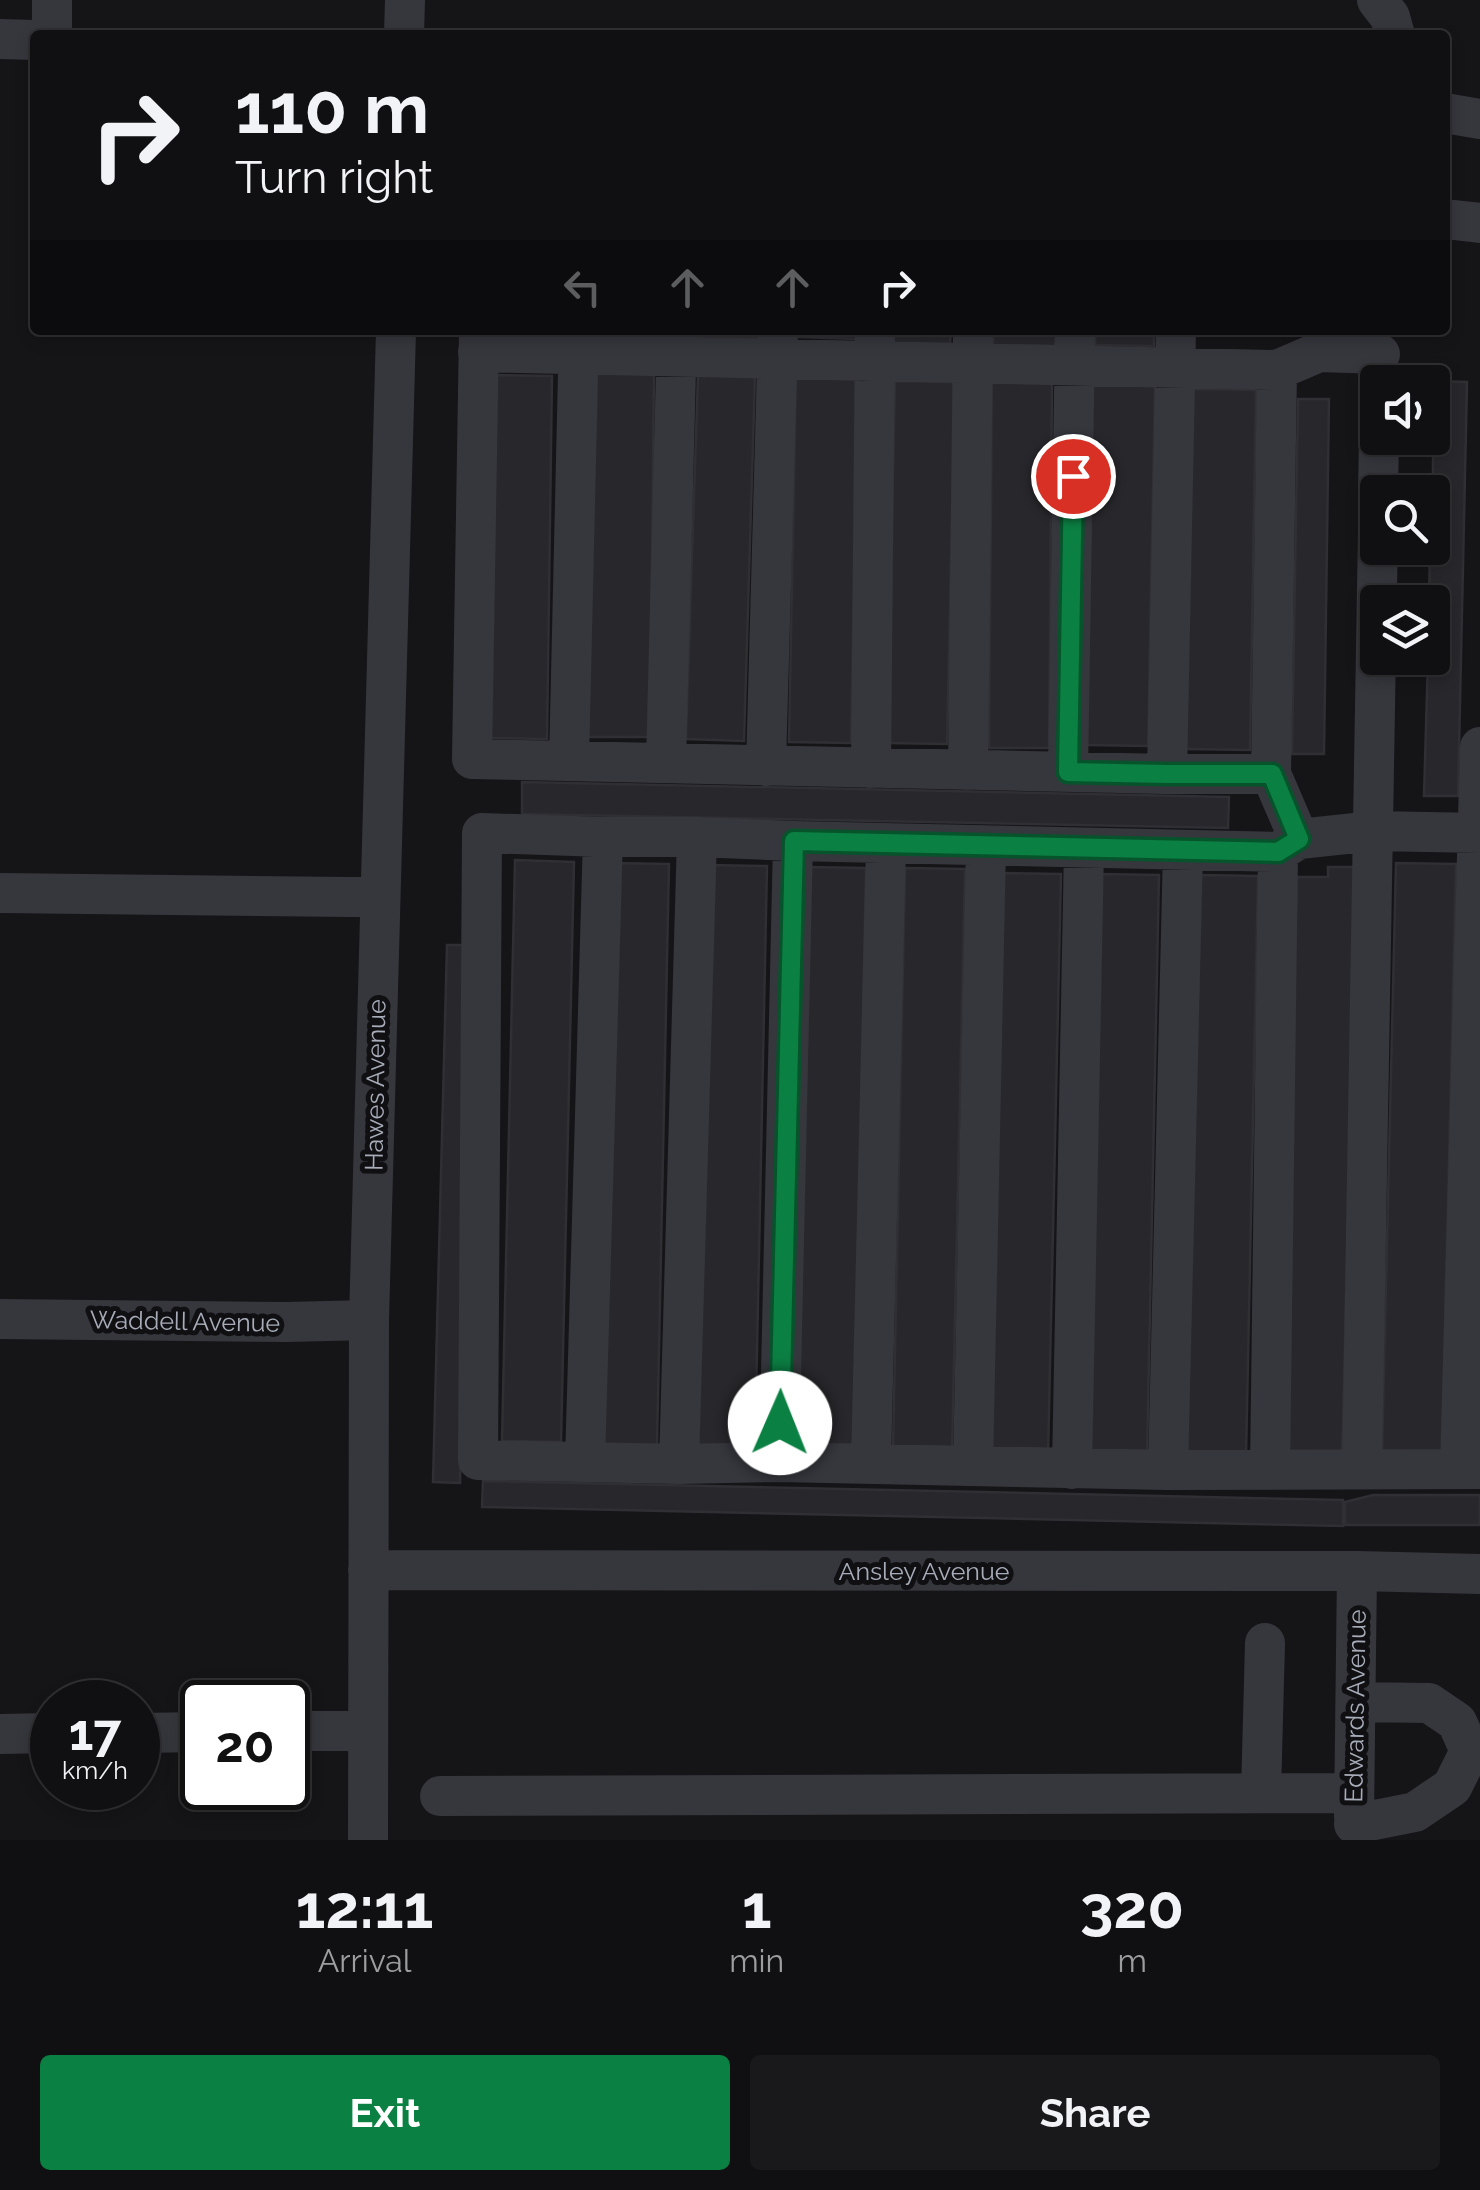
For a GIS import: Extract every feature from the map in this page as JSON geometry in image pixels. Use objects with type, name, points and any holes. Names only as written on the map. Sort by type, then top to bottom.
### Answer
[{"type":"street","points":[[52,0],[52,30]]},
{"type":"street","points":[[404,30],[405,0]]},
{"type":"street","points":[[1377,0],[1390,16],[1394,30]]},
{"type":"street","points":[[0,40],[30,40]]},
{"type":"street","points":[[1450,114],[1480,119]]},
{"type":"street","points":[[1450,219],[1480,222]]},
{"type":"street","name":"Hawes Avenue","points":[[368,1840],[370,1320],[396,335]]},
{"type":"street","points":[[1272,774],[472,759],[478,341],[1175,349],[1277,370],[1319,352],[1380,356]]},
{"type":"street","points":[[569,761],[579,342]]},
{"type":"street","points":[[666,764],[676,343]]},
{"type":"street","points":[[766,766],[778,344]]},
{"type":"street","points":[[871,768],[875,345]]},
{"type":"street","points":[[968,770],[972,346]]},
{"type":"street","points":[[1068,772],[1075,348]]},
{"type":"street","points":[[1167,774],[1175,349]]},
{"type":"street","points":[[1270,1470],[1289,846],[1272,774],[1277,370]]},
{"type":"street","points":[[1362,1469],[1378,565]]},
{"type":"street","points":[[1479,833],[1374,831],[1289,846],[1184,850],[482,832],[478,1460],[1168,1470],[1470,1469],[1479,833],[1480,747]]},
{"type":"street","points":[[586,1462],[603,837]]},
{"type":"street","points":[[679,1464],[696,837]]},
{"type":"street","points":[[779,1462],[794,841]]},
{"type":"street","points":[[871,1464],[886,844]]},
{"type":"street","points":[[973,1466],[986,846]]},
{"type":"street","points":[[1072,1469],[1084,848]]},
{"type":"street","points":[[1168,1470],[1184,850]]},
{"type":"street","points":[[0,893],[380,895]]},
{"type":"street","name":"Waddell Avenue","points":[[0,1318],[370,1320]]},
{"type":"street","name":"Ansley Avenue","points":[[368,1570],[1480,1574]]},
{"type":"street","name":"Edwards Avenue","points":[[1354,1819],[1358,1571]]},
{"type":"street","points":[[1261,1794],[1265,1643]]},
{"type":"street","points":[[440,1796],[1261,1794],[1354,1819],[1414,1812],[1452,1787],[1470,1752],[1457,1722],[1428,1703],[1356,1702]]},
{"type":"street","points":[[310,1731],[368,1730]]},
{"type":"street","points":[[0,1734],[30,1733]]},
{"type":"building","points":[[696,335],[757,335],[757,338]]},
{"type":"building","points":[[856,335],[856,339],[798,337]]},
{"type":"building","points":[[890,335],[951,335],[950,345],[889,344]]},
{"type":"building","points":[[994,335],[1056,335],[1055,347],[993,346]]},
{"type":"building","points":[[1095,335],[1154,335],[1154,346],[1095,345]]},
{"type":"building","points":[[591,373],[654,373],[650,737],[588,737]]},
{"type":"building","points":[[494,375],[552,376],[547,739],[489,738]]},
{"type":"building","points":[[698,375],[755,376],[744,741],[686,739]]},
{"type":"building","points":[[796,377],[858,378],[851,743],[789,742]]},
{"type":"building","points":[[895,381],[955,382],[947,744],[887,743]]},
{"type":"building","points":[[1450,381],[1467,382],[1458,796],[1424,796],[1428,675],[1450,675],[1450,585],[1429,585],[1430,565],[1450,565],[1450,475],[1433,475],[1433,455],[1450,455]]},
{"type":"building","points":[[992,382],[1052,383],[1049,748],[989,748]]},
{"type":"building","points":[[1093,382],[1155,383],[1148,746],[1086,745]]},
{"type":"building","points":[[1192,389],[1256,390],[1250,750],[1186,749]]},
{"type":"building","points":[[1298,399],[1329,399],[1324,754],[1292,754]]},
{"type":"building","points":[[522,782],[1229,797],[1228,828],[522,814]]},
{"type":"building","points":[[515,860],[574,862],[561,1442],[502,1441]]},
{"type":"building","points":[[610,863],[669,864],[657,1445],[598,1444]]},
{"type":"building","points":[[1396,863],[1456,864],[1442,1453],[1382,1452]]},
{"type":"building","points":[[708,865],[767,866],[755,1447],[696,1446]]},
{"type":"building","points":[[807,867],[866,868],[854,1449],[795,1448]]},
{"type":"building","points":[[1328,867],[1357,867],[1342,1460],[1283,1459],[1297,877],[1328,877]]},
{"type":"building","points":[[905,868],[965,869],[952,1450],[893,1448]]},
{"type":"building","points":[[1002,873],[1061,874],[1048,1455],[989,1454]]},
{"type":"building","points":[[1100,874],[1159,875],[1147,1456],[1088,1455]]},
{"type":"building","points":[[1200,875],[1258,876],[1246,1457],[1187,1456]]},
{"type":"building","points":[[447,945],[474,945],[460,1483],[433,1482]]},
{"type":"building","points":[[483,1481],[1343,1500],[1343,1526],[482,1507]]},
{"type":"building","points":[[1373,1495],[1480,1495],[1480,1525],[1345,1525],[1345,1502]]},
{"type":"route","points":[[780,1423],[794,841],[1278,852],[1299,839],[1272,774],[1068,772],[1073,476]]}]
